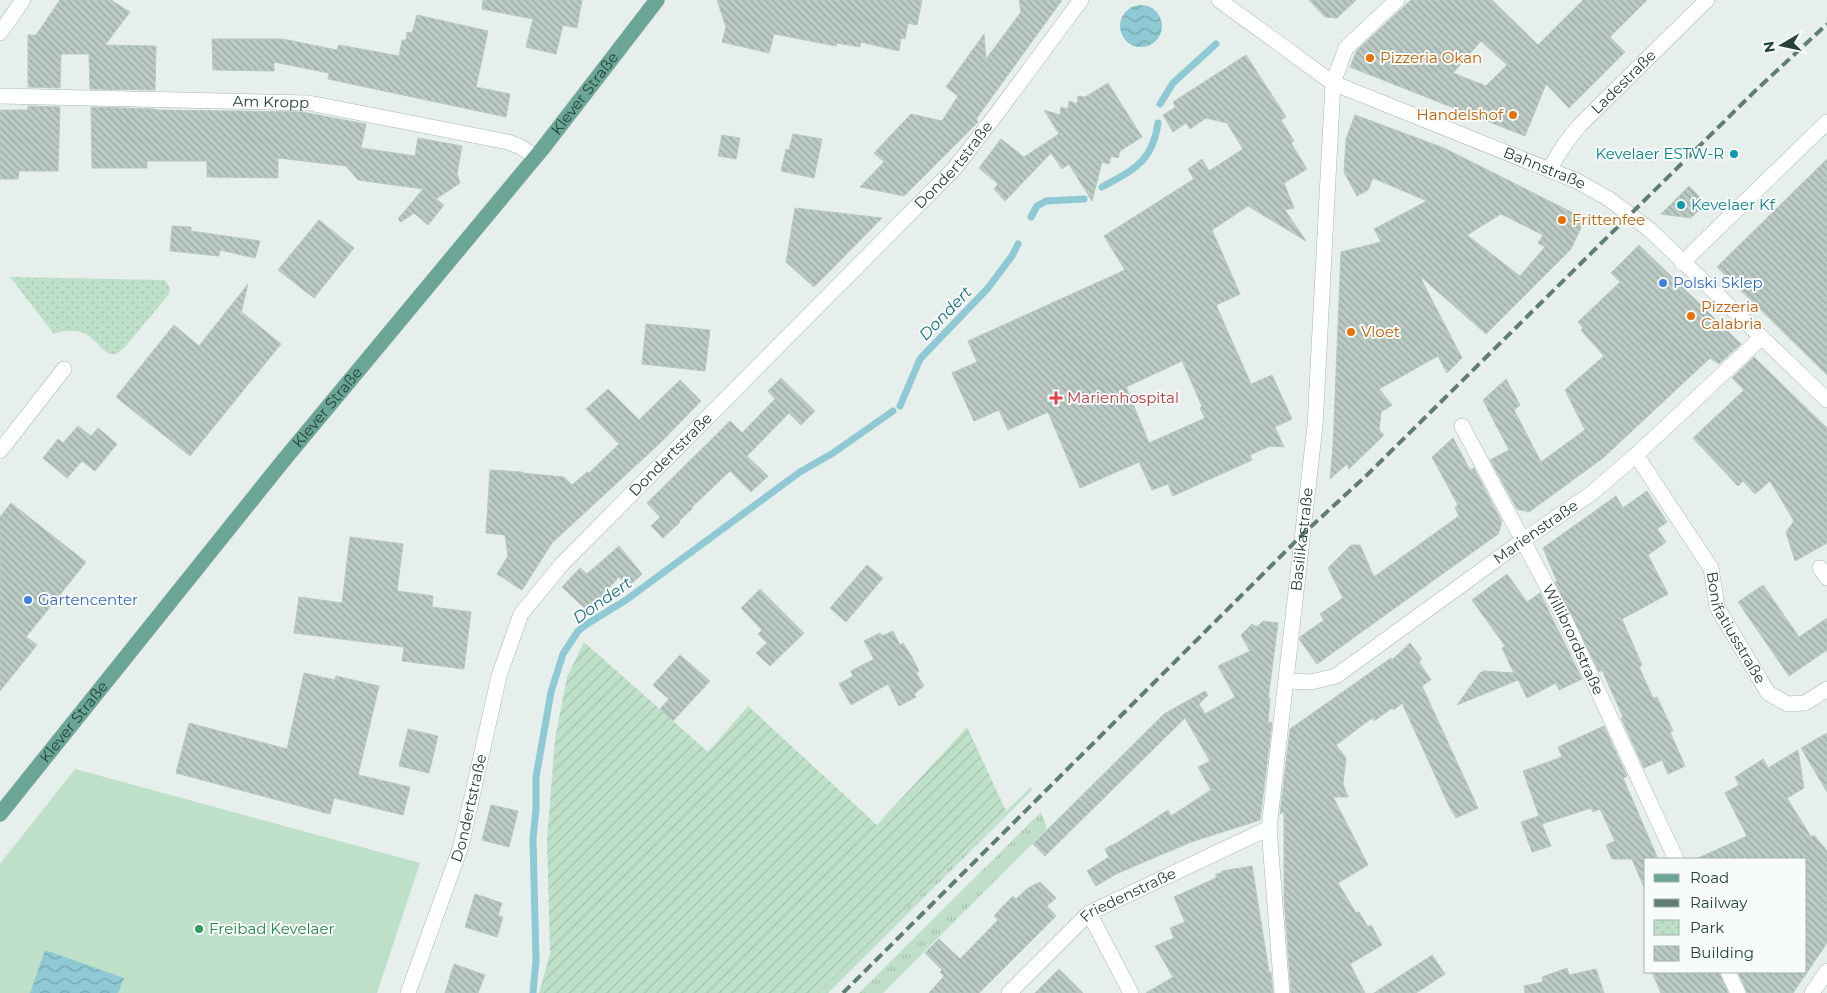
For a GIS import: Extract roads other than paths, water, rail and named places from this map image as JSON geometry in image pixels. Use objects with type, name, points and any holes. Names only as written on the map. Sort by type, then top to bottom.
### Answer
[{"type":"main road","points":[[640,0],[640,22]]},
{"type":"main road","name":"Klever Straße","points":[[0,814],[282,462],[535,157],[657,0]]},
{"type":"street","points":[[0,33],[23,0]]},
{"type":"street","name":"Dondertstraße","points":[[408,993],[460,846],[499,676],[521,614],[562,564],[954,169],[1081,0]]},
{"type":"street","name":"Bahnstraße","points":[[1219,0],[1333,83],[1577,181],[1609,199],[1650,230],[1827,400]]},
{"type":"street","name":"Basilikastraße","points":[[1282,993],[1269,828],[1315,426],[1333,83],[1346,48],[1397,0]]},
{"type":"street","name":"Ladestraße","points":[[1549,170],[1564,144],[1579,126],[1707,0]]},
{"type":"street","name":"Am Kropp","points":[[0,96],[309,103],[508,142],[521,147],[535,157]]},
{"type":"street","points":[[1682,262],[1827,122]]},
{"type":"street","name":"Marienstraße","points":[[1287,681],[1311,682],[1336,676],[1522,541],[1592,493],[1636,456],[1761,338]]},
{"type":"street","points":[[0,451],[64,369]]},
{"type":"street","name":"Willibrordstraße","points":[[1462,426],[1564,618],[1674,856]]},
{"type":"street","name":"Bonifatiusstraße","points":[[1636,456],[1710,568],[1717,607],[1768,694],[1788,704],[1804,703],[1827,688]]},
{"type":"street","name":"Friedenstraße","points":[[1009,993],[1089,913],[1269,828]]},
{"type":"street","points":[[1089,913],[1131,993]]},
{"type":"street","points":[[1812,993],[1827,971]]},
{"type":"street","points":[[1728,973],[1738,993]]},
{"type":"water","points":[[1141,5],[1156,11],[1162,26],[1156,41],[1141,47],[1126,41],[1120,26],[1126,11]]},
{"type":"water","points":[[45,950],[124,978],[118,993],[30,993]]},
{"type":"waterway","name":"Dondert","points":[[1160,104],[1173,83],[1216,44]]},
{"type":"waterway","name":"Dondert","points":[[1102,187],[1140,163],[1151,147],[1158,123]]},
{"type":"waterway","name":"Dondert","points":[[1031,217],[1037,206],[1046,201],[1084,199]]},
{"type":"waterway","name":"Dondert","points":[[900,406],[920,359],[988,288],[1012,256],[1018,244]]},
{"type":"waterway","name":"Dondert","points":[[533,993],[536,961],[533,839],[536,809],[536,777],[551,692],[563,654],[578,631],[587,624],[626,600],[800,472],[833,453],[893,411]]},
{"type":"railway","points":[[843,993],[1303,534],[1368,474],[1754,92],[1827,24]]},
{"type":"place","name":"Pizzeria Okan","points":[[1370,58]]},
{"type":"place","name":"Handelshof","points":[[1513,115]]},
{"type":"place","name":"Kevelaer ESTW-R","points":[[1734,154]]},
{"type":"place","name":"Kevelaer Kf","points":[[1681,205]]},
{"type":"place","name":"Frittenfee","points":[[1562,220]]},
{"type":"place","name":"Polski Sklep","points":[[1663,283]]},
{"type":"place","name":"Pizzeria Calabria","points":[[1691,316]]},
{"type":"place","name":"Vloet","points":[[1351,332]]},
{"type":"place","name":"Marienhospital","points":[[1056,398]]},
{"type":"place","name":"Gartencenter","points":[[28,600]]},
{"type":"place","name":"Freibad Kevelaer","points":[[199,929]]}]
